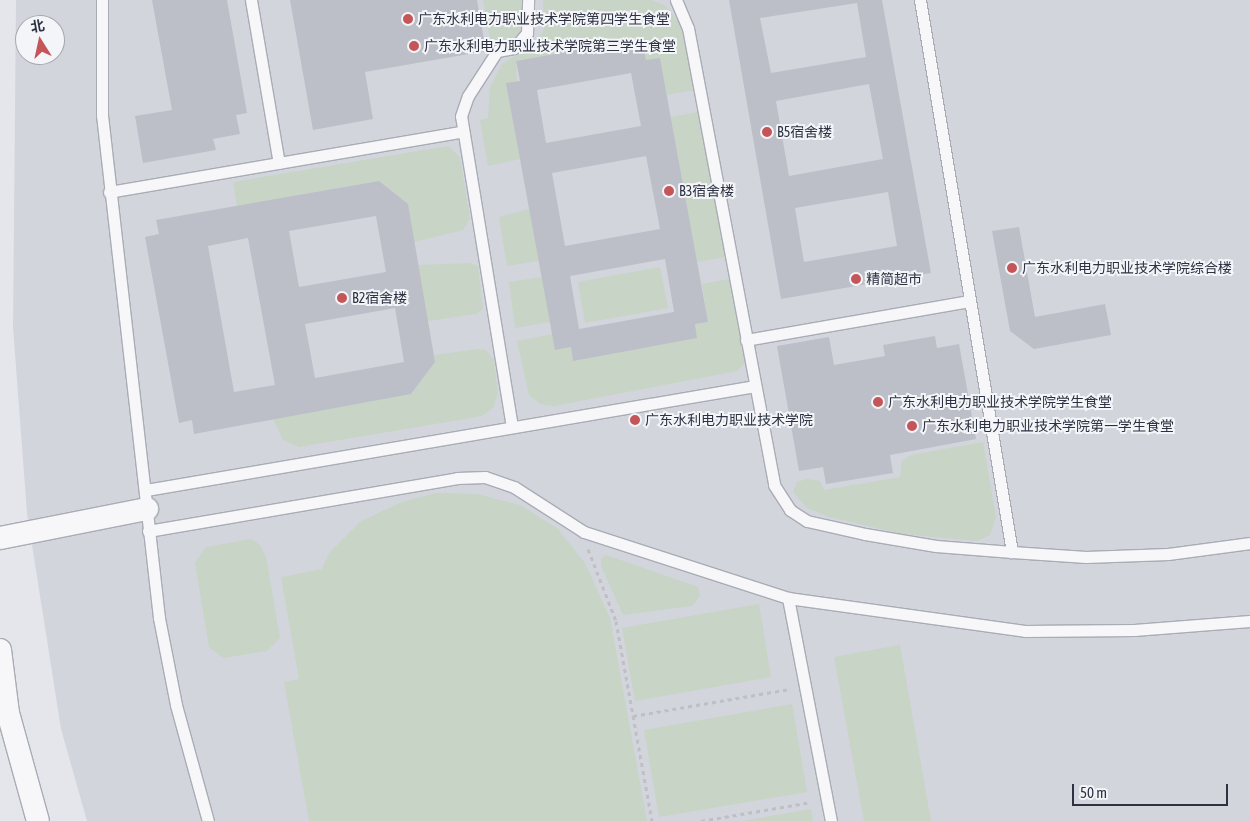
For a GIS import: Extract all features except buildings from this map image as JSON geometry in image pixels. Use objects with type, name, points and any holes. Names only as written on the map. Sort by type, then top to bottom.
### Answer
[{"type":"street","points":[[0,538],[147,510]]},
{"type":"street","points":[[0,650],[8,714],[38,821]]},
{"type":"lane","points":[[102,0],[102,115],[159,618],[176,705],[208,821]]},
{"type":"lane","points":[[251,0],[279,164]]},
{"type":"lane","points":[[512,427],[461,132],[461,116],[468,96],[497,51],[514,48],[527,34],[528,0]]},
{"type":"lane","points":[[676,0],[688,28],[777,495],[797,517],[865,534],[936,546],[1086,557],[1159,554],[1250,543]]},
{"type":"lane","points":[[920,0],[1012,552]]},
{"type":"lane","points":[[110,192],[461,132]]},
{"type":"lane","points":[[746,340],[970,301]]},
{"type":"lane","points":[[147,510],[512,427],[755,386]]},
{"type":"lane","points":[[147,510],[471,477],[514,487],[584,532],[788,598],[921,620],[1025,631],[1134,630],[1250,621]]},
{"type":"lane","points":[[788,598],[807,686],[831,821]]},
{"type":"path","points":[[584,532],[616,621],[652,821]]},
{"type":"path","points":[[633,716],[807,686]]},
{"type":"path","points":[[701,821],[827,799]]},
{"type":"shaded area","name":"广东水利电力职业技术学院","points":[[16,0],[1250,0],[1250,821],[87,821],[61,729],[27,513],[13,327],[15,65],[65,65],[65,15],[16,15]]},
{"type":"green space","points":[[483,0],[526,0],[525,28],[511,40],[491,44]]},
{"type":"green space","points":[[543,0],[652,0],[666,6],[682,26],[694,90],[667,95],[660,58],[646,60],[642,38],[516,61],[520,159],[488,166],[480,120],[488,118],[490,87],[502,64],[538,41],[544,28]]},
{"type":"green space","points":[[704,111],[730,256],[697,262],[671,117]]},
{"type":"green space","points":[[448,146],[460,157],[470,219],[463,230],[414,242],[408,204],[379,181],[237,206],[233,182]]},
{"type":"green space","points":[[529,209],[539,261],[507,266],[499,217]]},
{"type":"green space","points":[[469,263],[478,266],[483,309],[476,314],[428,321],[418,265]]},
{"type":"green space","points":[[660,267],[668,308],[585,323],[578,282]]},
{"type":"green space","points":[[542,277],[550,322],[515,328],[509,282]]},
{"type":"green space","points":[[735,278],[746,362],[737,371],[554,406],[540,404],[529,395],[517,341],[553,334],[555,350],[571,347],[573,360],[697,338],[695,324],[708,322],[702,284]]},
{"type":"green space","points":[[479,349],[486,350],[494,360],[498,393],[493,408],[482,416],[299,447],[283,440],[273,419],[411,394],[435,362],[434,355]]},
{"type":"green space","points":[[983,442],[996,517],[990,535],[977,541],[902,534],[829,517],[807,508],[793,492],[797,482],[807,479],[820,481],[824,490],[900,477],[902,461],[911,455]]},
{"type":"green space","points":[[436,493],[477,494],[520,505],[557,528],[585,563],[610,618],[647,821],[309,821],[284,682],[299,679],[281,577],[322,569],[329,553],[361,521],[402,502]]},
{"type":"green space","points":[[251,539],[260,545],[266,557],[280,638],[267,651],[223,658],[209,647],[195,563],[206,547]]},
{"type":"green space","points":[[606,555],[698,587],[700,596],[692,606],[623,615],[601,566],[601,559]]},
{"type":"green space","points":[[759,604],[771,677],[635,701],[622,628]]},
{"type":"green space","points":[[900,645],[931,821],[864,821],[834,657]]},
{"type":"green space","points":[[792,704],[807,792],[659,817],[644,730]]},
{"type":"green space","points":[[811,809],[813,821],[742,821]]},
{"type":"place","name":"广东水利电力职业技术学院第四学生食堂","points":[[408,19]]},
{"type":"place","name":"广东水利电力职业技术学院第三学生食堂","points":[[414,46]]},
{"type":"place","name":"B5宿舍楼","points":[[767,132]]},
{"type":"place","name":"B3宿舍楼","points":[[669,191]]},
{"type":"place","name":"广东水利电力职业技术学院综合楼","points":[[1012,268]]},
{"type":"place","name":"精简超市","points":[[856,279]]},
{"type":"place","name":"B2宿舍楼","points":[[342,298]]},
{"type":"place","name":"广东水利电力职业技术学院学生食堂","points":[[878,402]]},
{"type":"place","name":"广东水利电力职业技术学院","points":[[635,420]]},
{"type":"place","name":"广东水利电力职业技术学院第一学生食堂","points":[[912,426]]}]
